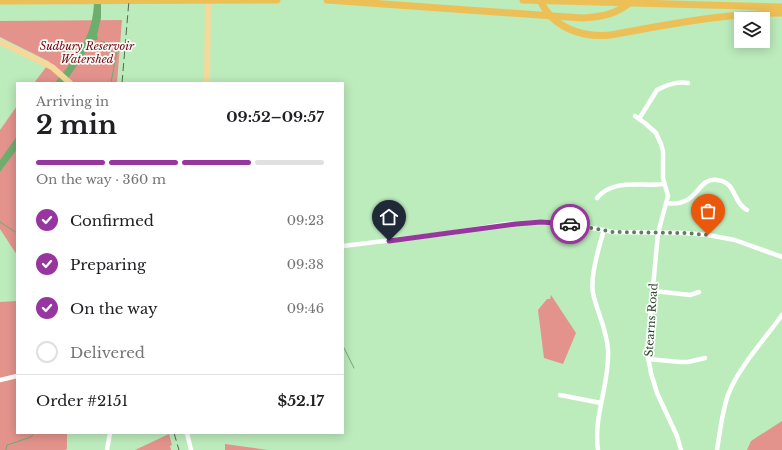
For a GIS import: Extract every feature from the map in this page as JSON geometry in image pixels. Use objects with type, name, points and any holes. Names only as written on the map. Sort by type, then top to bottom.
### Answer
[{"type":"highway","points":[[0,1],[277,0]]},
{"type":"highway","points":[[326,0],[576,17],[597,17],[615,12],[632,0]]},
{"type":"highway","points":[[523,0],[782,8]]},
{"type":"highway","points":[[540,0],[551,16],[565,27],[584,34],[603,35],[725,16],[782,12]]},
{"type":"main road","points":[[206,82],[208,0]]},
{"type":"main road","points":[[0,42],[52,67],[70,82]]},
{"type":"street","points":[[639,119],[657,90],[661,87],[676,83],[688,83]]},
{"type":"street","points":[[635,116],[652,129],[659,138],[664,158],[664,184],[668,192],[666,203],[680,204],[685,202],[696,194],[706,182],[719,180],[731,188],[739,205],[747,210]]},
{"type":"street","points":[[597,198],[602,192],[622,185],[650,186],[664,184]]},
{"type":"street","name":"Stearns Road","points":[[666,203],[658,233],[654,291],[649,331],[648,359],[657,393],[677,436],[681,450]]},
{"type":"street","points":[[344,246],[526,223],[555,222],[622,232],[685,233],[728,238],[782,257]]},
{"type":"street","points":[[598,450],[597,434],[606,378],[608,349],[596,306],[592,285],[604,230]]},
{"type":"street","points":[[654,291],[690,295],[699,292]]},
{"type":"street","points":[[717,450],[726,404],[732,386],[748,361],[782,315]]},
{"type":"street","points":[[648,359],[688,362],[704,358]]},
{"type":"street","points":[[0,380],[16,376]]},
{"type":"street","points":[[560,395],[602,403]]},
{"type":"street","points":[[107,450],[110,434]]},
{"type":"street","points":[[187,434],[191,450]]},
{"type":"green space","name":"Sudbury Reservoir Watershed","points":[[122,20],[117,82],[35,82],[50,62],[0,37],[0,21]]},
{"type":"green space","points":[[16,107],[16,253],[0,229],[0,130]]},
{"type":"green space","points":[[551,295],[576,333],[563,364],[544,358],[538,310],[547,299],[550,299]]},
{"type":"green space","points":[[16,301],[16,434],[67,434],[67,449],[65,450],[0,450],[0,302]]},
{"type":"green space","points":[[782,421],[782,450],[747,450],[751,441]]},
{"type":"green space","points":[[169,434],[172,445],[170,446],[171,450],[135,450]]},
{"type":"green space","points":[[225,444],[268,450],[225,450]]},
{"type":"shaded area","points":[[94,0],[101,0],[101,18],[97,35],[98,39],[94,40],[66,82],[56,82],[82,45],[91,24]]},
{"type":"shaded area","points":[[16,137],[16,150],[0,172],[0,160]]},
{"type":"waterway","points":[[101,41],[108,44]]},
{"type":"waterway","points":[[111,82],[118,44]]},
{"type":"waterway","points":[[0,222],[16,232]]},
{"type":"waterway","points":[[344,348],[354,368]]},
{"type":"waterway","points":[[6,450],[7,445],[31,437],[33,434]]},
{"type":"railway","points":[[122,82],[129,0]]},
{"type":"railway","points":[[174,434],[179,450]]},
{"type":"way so far","points":[[570,224],[613,232],[685,233],[708,235]]},
{"type":"route","points":[[389,241],[506,224],[555,222],[570,224]]}]
